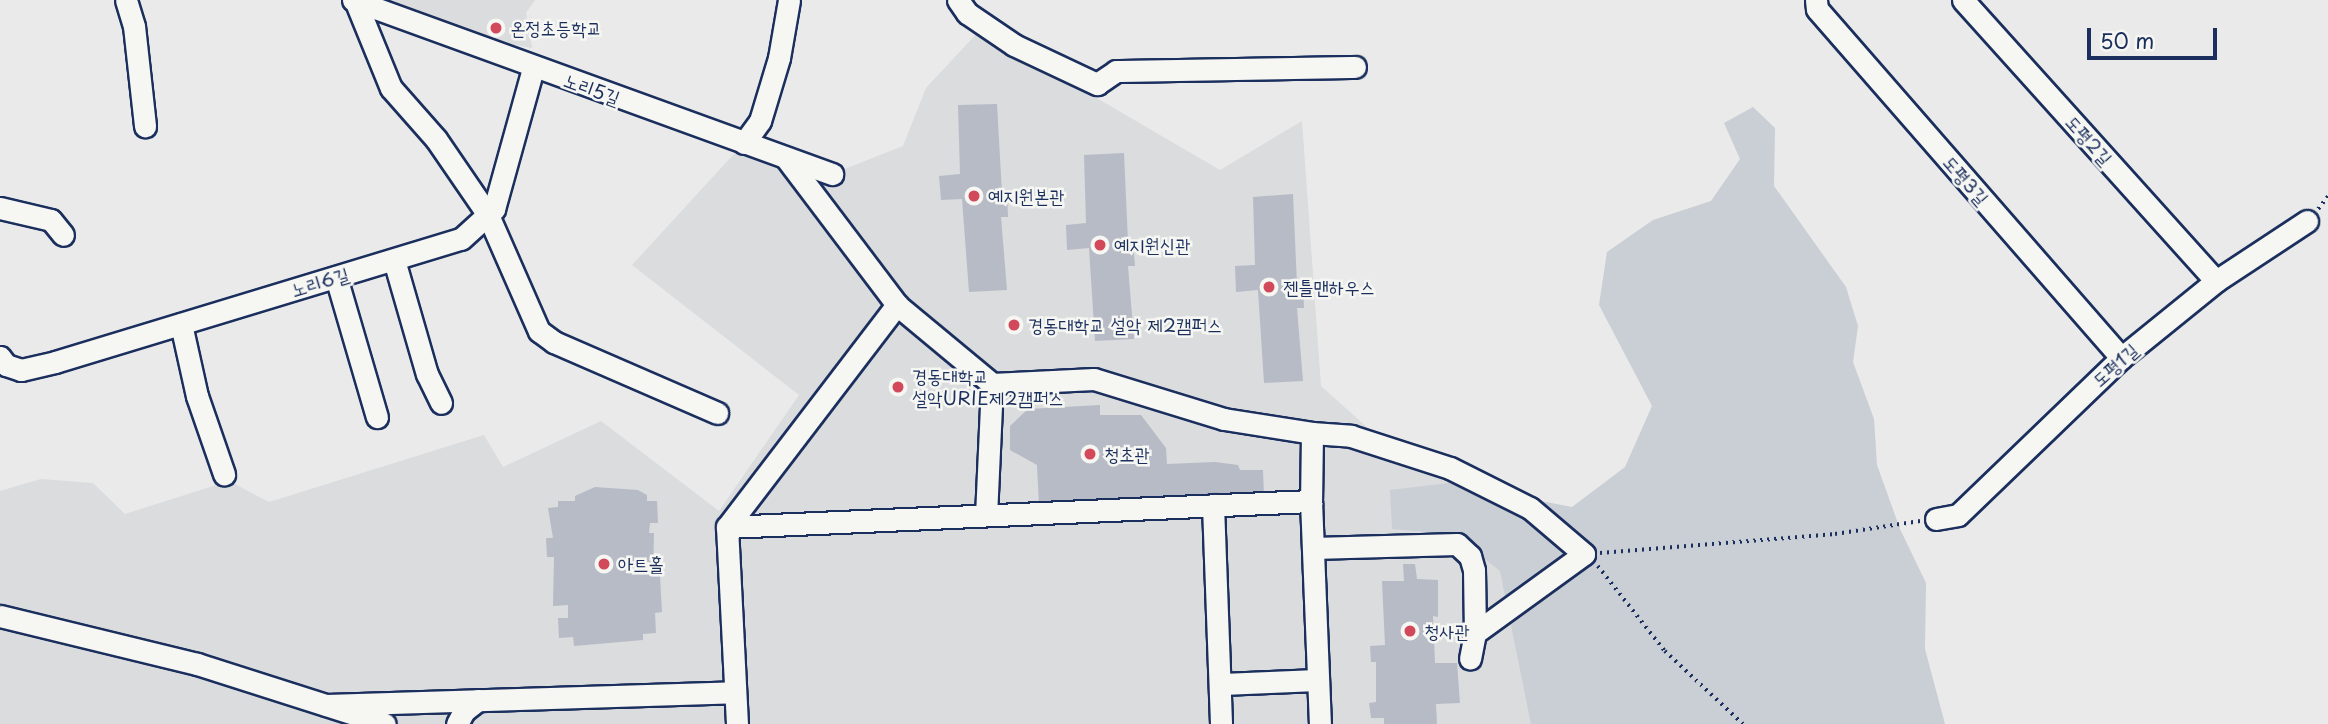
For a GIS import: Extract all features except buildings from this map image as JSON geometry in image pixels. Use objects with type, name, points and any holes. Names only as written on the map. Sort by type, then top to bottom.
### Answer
[{"type":"street","points":[[126,0],[134,26],[145,126]]},
{"type":"street","points":[[354,0],[391,88],[436,139],[488,215],[539,331],[554,342],[718,414]]},
{"type":"street","name":"노리5길","points":[[354,0],[533,68],[832,174]]},
{"type":"street","points":[[744,143],[760,121],[789,0]]},
{"type":"street","points":[[958,0],[967,13],[1013,45],[1097,84],[1116,71],[1355,67]]},
{"type":"street","name":"도평3길","points":[[1816,0],[1817,9],[2121,358]]},
{"type":"street","name":"도평2길","points":[[1963,0],[2216,281]]},
{"type":"street","name":"노리6길","points":[[0,357],[6,365],[21,370],[461,239],[494,209],[533,68]]},
{"type":"street","points":[[786,158],[897,305],[992,384],[1094,379],[1224,419],[1312,433],[1351,436],[1450,468],[1530,508],[1584,554],[1475,633]]},
{"type":"street","points":[[0,208],[51,220],[64,235]]},
{"type":"street","name":"도평1길","points":[[1936,519],[1958,515],[2121,358],[2216,281],[2307,221]]},
{"type":"street","points":[[394,260],[427,374],[441,402]]},
{"type":"street","points":[[336,277],[377,417]]},
{"type":"street","points":[[737,724],[727,527],[897,305]]},
{"type":"street","points":[[181,324],[197,396],[224,474]]},
{"type":"street","points":[[986,515],[992,384]]},
{"type":"street","points":[[1312,433],[1311,500],[1320,724]]},
{"type":"street","points":[[727,527],[1311,500]]},
{"type":"street","points":[[1213,505],[1222,724]]},
{"type":"street","points":[[1313,548],[1457,544],[1470,556],[1474,570],[1475,633],[1470,659]]},
{"type":"street","points":[[0,616],[197,664],[384,724]]},
{"type":"street","points":[[1221,684],[1318,680]]},
{"type":"street","points":[[326,705],[735,692]]},
{"type":"street","points":[[457,724],[464,710],[478,700]]},
{"type":"path","points":[[1584,554],[1835,534],[1936,519]]},
{"type":"path","points":[[1584,554],[1601,568],[1665,651],[1743,724]]},
{"type":"shaded area","name":"온정초등학교","points":[[388,0],[535,0],[526,13],[532,48],[492,41]]},
{"type":"shaded area","name":"경동대학교 설악 제2캠퍼스","points":[[980,30],[1220,170],[1302,121],[1321,386],[1407,463],[1499,505],[1726,724],[0,724],[0,491],[41,479],[93,483],[125,514],[229,481],[269,502],[484,435],[503,467],[601,421],[719,511],[799,395],[632,265],[744,143],[832,174],[903,146],[926,88]]},
{"type":"shaded area","points":[[1753,107],[1775,128],[1774,186],[1846,287],[1858,326],[1853,362],[1874,419],[1877,465],[1900,529],[1926,583],[1925,649],[1945,724],[1531,724],[1500,571],[1453,534],[1392,529],[1390,490],[1449,483],[1572,507],[1625,467],[1652,406],[1599,305],[1607,252],[1653,220],[1711,201],[1740,159],[1724,123]]},
{"type":"place","name":"온정초등학교","points":[[496,28]]},
{"type":"place","name":"예지원본관","points":[[974,196]]},
{"type":"place","name":"예지원신관","points":[[1100,245]]},
{"type":"place","name":"젠틀맨하우스","points":[[1269,287]]},
{"type":"place","name":"경동대학교 설악 제2캠퍼스","points":[[1014,325]]},
{"type":"place","name":"경동대학교 설악URIE제2캠퍼스","points":[[898,387]]},
{"type":"place","name":"청초관","points":[[1090,454]]},
{"type":"place","name":"아트홀","points":[[604,564]]},
{"type":"place","name":"청사관","points":[[1410,631]]}]
